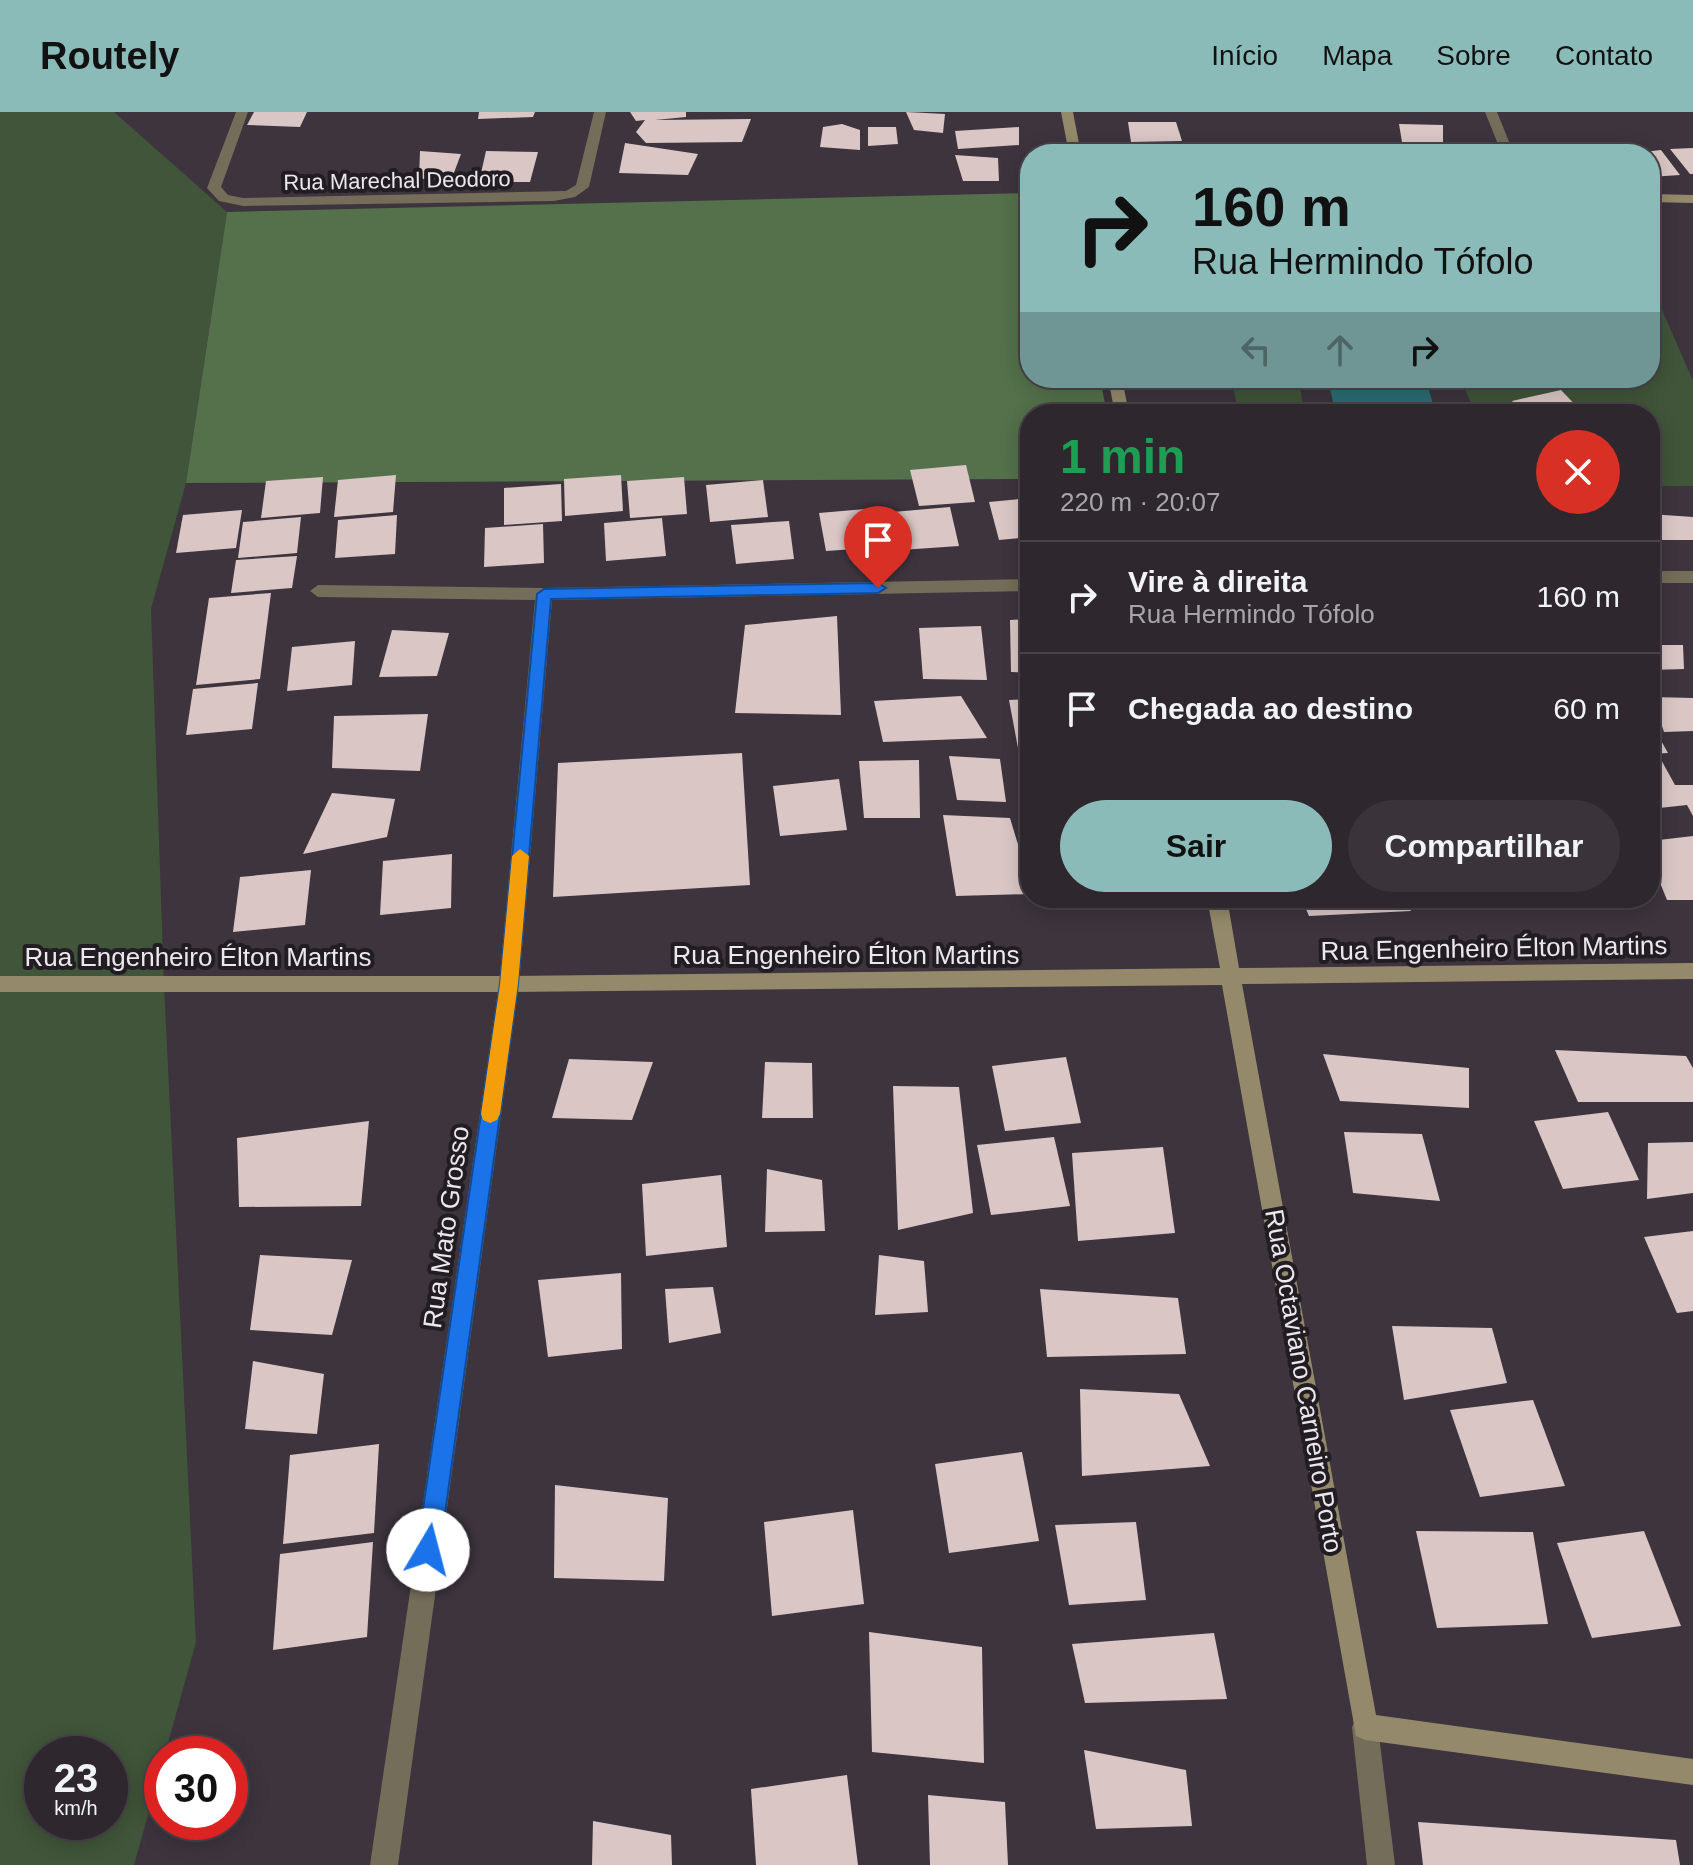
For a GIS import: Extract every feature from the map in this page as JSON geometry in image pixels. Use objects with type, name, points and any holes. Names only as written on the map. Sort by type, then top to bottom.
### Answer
[{"type":"street","name":"Rua Marechal Deodoro","points":[[242,112],[214,188],[224,198],[243,202],[554,197],[570,194],[582,187],[600,112]]},
{"type":"street","points":[[1067,112],[1073,144]]},
{"type":"street","points":[[1491,112],[1504,144]]},
{"type":"street","points":[[1660,198],[1693,199]]},
{"type":"street","points":[[1660,577],[1693,577]]},
{"type":"street","points":[[318,591],[544,594],[1020,585]]},
{"type":"street","name":"Rua Mato Grosso","points":[[384,1865],[509,984],[544,594]]},
{"type":"street","name":"Rua Octaviano Carneiro Porto","points":[[1219,908],[1365,1727],[1381,1865]]},
{"type":"street","name":"Rua Engenheiro Élton Martins","points":[[0,984],[509,984],[1693,971]]},
{"type":"street","points":[[1365,1727],[1693,1772]]},
{"type":"green space","points":[[0,112],[114,112],[227,212],[186,483],[151,609],[164,985],[196,1642],[170,1736],[144,1736],[144,1829],[134,1865],[0,1865]]},
{"type":"green space","points":[[1020,193],[1020,388],[1102,388],[1105,404],[1020,404],[1020,479],[186,483],[227,212]]},
{"type":"green space","points":[[1660,305],[1693,381],[1693,486],[1660,486],[1660,404],[1472,404],[1464,388],[1660,388]]},
{"type":"green space","points":[[1233,388],[1300,388],[1303,404],[1237,404]]},
{"type":"water","points":[[1330,388],[1428,388],[1433,404],[1334,404]]},
{"type":"building","points":[[254,112],[307,112],[300,127],[247,125]]},
{"type":"building","points":[[479,112],[535,112],[533,117],[478,119]]},
{"type":"building","points":[[630,112],[686,112],[686,117],[655,120],[751,119],[742,142],[646,143],[636,132],[645,120],[636,121]]},
{"type":"building","points":[[906,112],[945,114],[943,133],[914,130]]},
{"type":"building","points":[[1128,122],[1176,122],[1182,141],[1131,142]]},
{"type":"building","points":[[842,124],[860,130],[860,150],[820,147],[823,127]]},
{"type":"building","points":[[1399,124],[1443,125],[1443,142],[1402,142]]},
{"type":"building","points":[[868,127],[896,127],[898,144],[868,146]]},
{"type":"building","points":[[1019,127],[1019,145],[958,149],[955,131]]},
{"type":"building","points":[[625,143],[698,154],[688,175],[619,173]]},
{"type":"building","points":[[1693,148],[1693,174],[1690,174],[1670,149]]},
{"type":"building","points":[[1661,150],[1680,175],[1660,176]]},
{"type":"building","points":[[420,151],[461,154],[452,178],[419,179]]},
{"type":"building","points":[[486,151],[538,152],[530,182],[479,182]]},
{"type":"building","points":[[955,155],[998,158],[999,181],[963,181]]},
{"type":"building","points":[[1561,390],[1574,404],[1515,404],[1512,401]]},
{"type":"building","points":[[966,465],[975,502],[919,506],[910,470]]},
{"type":"building","points":[[396,475],[393,512],[334,517],[338,480]]},
{"type":"building","points":[[621,475],[623,511],[565,516],[564,479]]},
{"type":"building","points":[[323,477],[320,513],[261,518],[266,481]]},
{"type":"building","points":[[684,477],[687,514],[630,518],[627,481]]},
{"type":"building","points":[[763,480],[768,517],[710,522],[706,485]]},
{"type":"building","points":[[561,484],[562,521],[504,525],[504,488]]},
{"type":"building","points":[[1020,499],[1020,538],[999,540],[989,502]]},
{"type":"building","points":[[950,507],[959,546],[901,550],[893,512]]},
{"type":"building","points":[[877,508],[884,547],[826,551],[819,513]]},
{"type":"building","points":[[242,510],[236,548],[176,553],[183,515]]},
{"type":"building","points":[[397,515],[395,554],[335,558],[338,520]]},
{"type":"building","points":[[1660,515],[1693,517],[1693,540],[1660,540]]},
{"type":"building","points":[[301,517],[297,553],[238,558],[243,522]]},
{"type":"building","points":[[662,518],[666,556],[606,561],[604,523]]},
{"type":"building","points":[[789,521],[794,559],[736,564],[731,525]]},
{"type":"building","points":[[543,524],[544,563],[484,567],[485,528]]},
{"type":"building","points":[[297,556],[292,588],[231,593],[236,560]]},
{"type":"building","points":[[271,593],[260,679],[196,685],[209,598]]},
{"type":"building","points":[[837,616],[841,715],[735,713],[745,625]]},
{"type":"building","points":[[1010,620],[1020,620],[1020,672],[1011,672]]},
{"type":"building","points":[[981,626],[987,680],[923,679],[919,628]]},
{"type":"building","points":[[392,630],[449,633],[437,676],[379,677]]},
{"type":"building","points":[[355,641],[352,685],[287,691],[292,647]]},
{"type":"building","points":[[1660,645],[1683,645],[1684,669],[1660,670]]},
{"type":"building","points":[[258,683],[252,729],[186,735],[193,689]]},
{"type":"building","points":[[961,696],[987,738],[883,742],[874,701]]},
{"type":"building","points":[[1660,697],[1693,698],[1693,731],[1664,732],[1660,720]]},
{"type":"building","points":[[1020,699],[1020,748],[1018,748],[1009,700]]},
{"type":"building","points":[[428,714],[420,771],[332,768],[334,716]]},
{"type":"building","points":[[1660,739],[1668,753],[1660,753]]},
{"type":"building","points":[[742,753],[750,885],[553,897],[558,763]]},
{"type":"building","points":[[949,756],[1000,759],[1006,802],[957,800]]},
{"type":"building","points":[[1660,758],[1675,785],[1693,785],[1693,816],[1687,805],[1660,808]]},
{"type":"building","points":[[919,760],[920,818],[864,818],[859,761]]},
{"type":"building","points":[[839,779],[847,830],[780,836],[773,786]]},
{"type":"building","points":[[332,793],[395,799],[387,837],[303,854]]},
{"type":"building","points":[[943,815],[1010,818],[1020,851],[1020,894],[956,896]]},
{"type":"building","points":[[1693,836],[1693,900],[1667,900],[1660,883],[1660,840]]},
{"type":"building","points":[[452,854],[451,908],[380,915],[383,861]]},
{"type":"building","points":[[311,870],[305,925],[233,932],[240,877]]},
{"type":"building","points":[[1305,908],[1410,908],[1411,911],[1309,916]]},
{"type":"building","points":[[1555,1050],[1686,1056],[1693,1068],[1693,1102],[1578,1102]]},
{"type":"building","points":[[1323,1054],[1469,1068],[1469,1108],[1340,1101]]},
{"type":"building","points":[[1066,1057],[1081,1123],[1005,1131],[992,1066]]},
{"type":"building","points":[[569,1059],[653,1062],[632,1120],[552,1118]]},
{"type":"building","points":[[765,1062],[812,1063],[813,1118],[762,1118]]},
{"type":"building","points":[[893,1086],[959,1087],[973,1213],[898,1230]]},
{"type":"building","points":[[1608,1112],[1639,1180],[1563,1189],[1534,1121]]},
{"type":"building","points":[[369,1121],[361,1206],[239,1207],[237,1138]]},
{"type":"building","points":[[1344,1132],[1422,1134],[1440,1201],[1353,1193]]},
{"type":"building","points":[[1054,1137],[1070,1206],[991,1215],[977,1145]]},
{"type":"building","points":[[1693,1142],[1693,1193],[1647,1199],[1648,1143]]},
{"type":"building","points":[[1163,1147],[1175,1233],[1078,1241],[1072,1153]]},
{"type":"building","points":[[767,1169],[822,1180],[825,1231],[765,1232]]},
{"type":"building","points":[[721,1175],[727,1247],[646,1256],[642,1184]]},
{"type":"building","points":[[1693,1231],[1693,1311],[1677,1313],[1644,1237]]},
{"type":"building","points":[[260,1255],[352,1260],[332,1335],[250,1330]]},
{"type":"building","points":[[879,1255],[924,1261],[928,1312],[875,1315]]},
{"type":"building","points":[[621,1273],[622,1349],[548,1357],[538,1280]]},
{"type":"building","points":[[713,1287],[721,1333],[669,1343],[665,1289]]},
{"type":"building","points":[[1040,1289],[1178,1298],[1186,1354],[1047,1357]]},
{"type":"building","points":[[1392,1326],[1492,1328],[1507,1383],[1404,1400]]},
{"type":"building","points":[[253,1361],[324,1374],[317,1434],[245,1429]]},
{"type":"building","points":[[1080,1389],[1179,1394],[1210,1466],[1082,1476]]},
{"type":"building","points":[[1533,1400],[1565,1486],[1480,1497],[1450,1410]]},
{"type":"building","points":[[379,1444],[374,1533],[283,1544],[290,1455]]},
{"type":"building","points":[[1022,1452],[1039,1541],[949,1553],[935,1464]]},
{"type":"building","points":[[555,1485],[668,1498],[664,1581],[554,1578]]},
{"type":"building","points":[[853,1510],[864,1604],[772,1616],[764,1522]]},
{"type":"building","points":[[1136,1522],[1146,1600],[1069,1605],[1055,1525]]},
{"type":"building","points":[[1416,1531],[1533,1532],[1548,1624],[1437,1628]]},
{"type":"building","points":[[1644,1531],[1681,1626],[1592,1638],[1557,1543]]},
{"type":"building","points":[[373,1542],[367,1637],[273,1650],[280,1554]]},
{"type":"building","points":[[869,1632],[982,1647],[984,1763],[872,1752]]},
{"type":"building","points":[[1214,1633],[1227,1699],[1085,1703],[1072,1644]]},
{"type":"building","points":[[1084,1750],[1186,1770],[1192,1826],[1096,1829]]},
{"type":"building","points":[[847,1775],[858,1865],[756,1865],[751,1789]]},
{"type":"building","points":[[928,1795],[1005,1802],[1008,1865],[930,1865]]},
{"type":"building","points":[[593,1821],[671,1835],[672,1865],[592,1865]]},
{"type":"building","points":[[1418,1822],[1676,1840],[1680,1865],[1423,1865]]},
{"type":"slow traffic","points":[[490,1114],[509,984],[520,856]]},
{"type":"route","points":[[428,1550],[509,984],[544,594],[878,588]]}]
